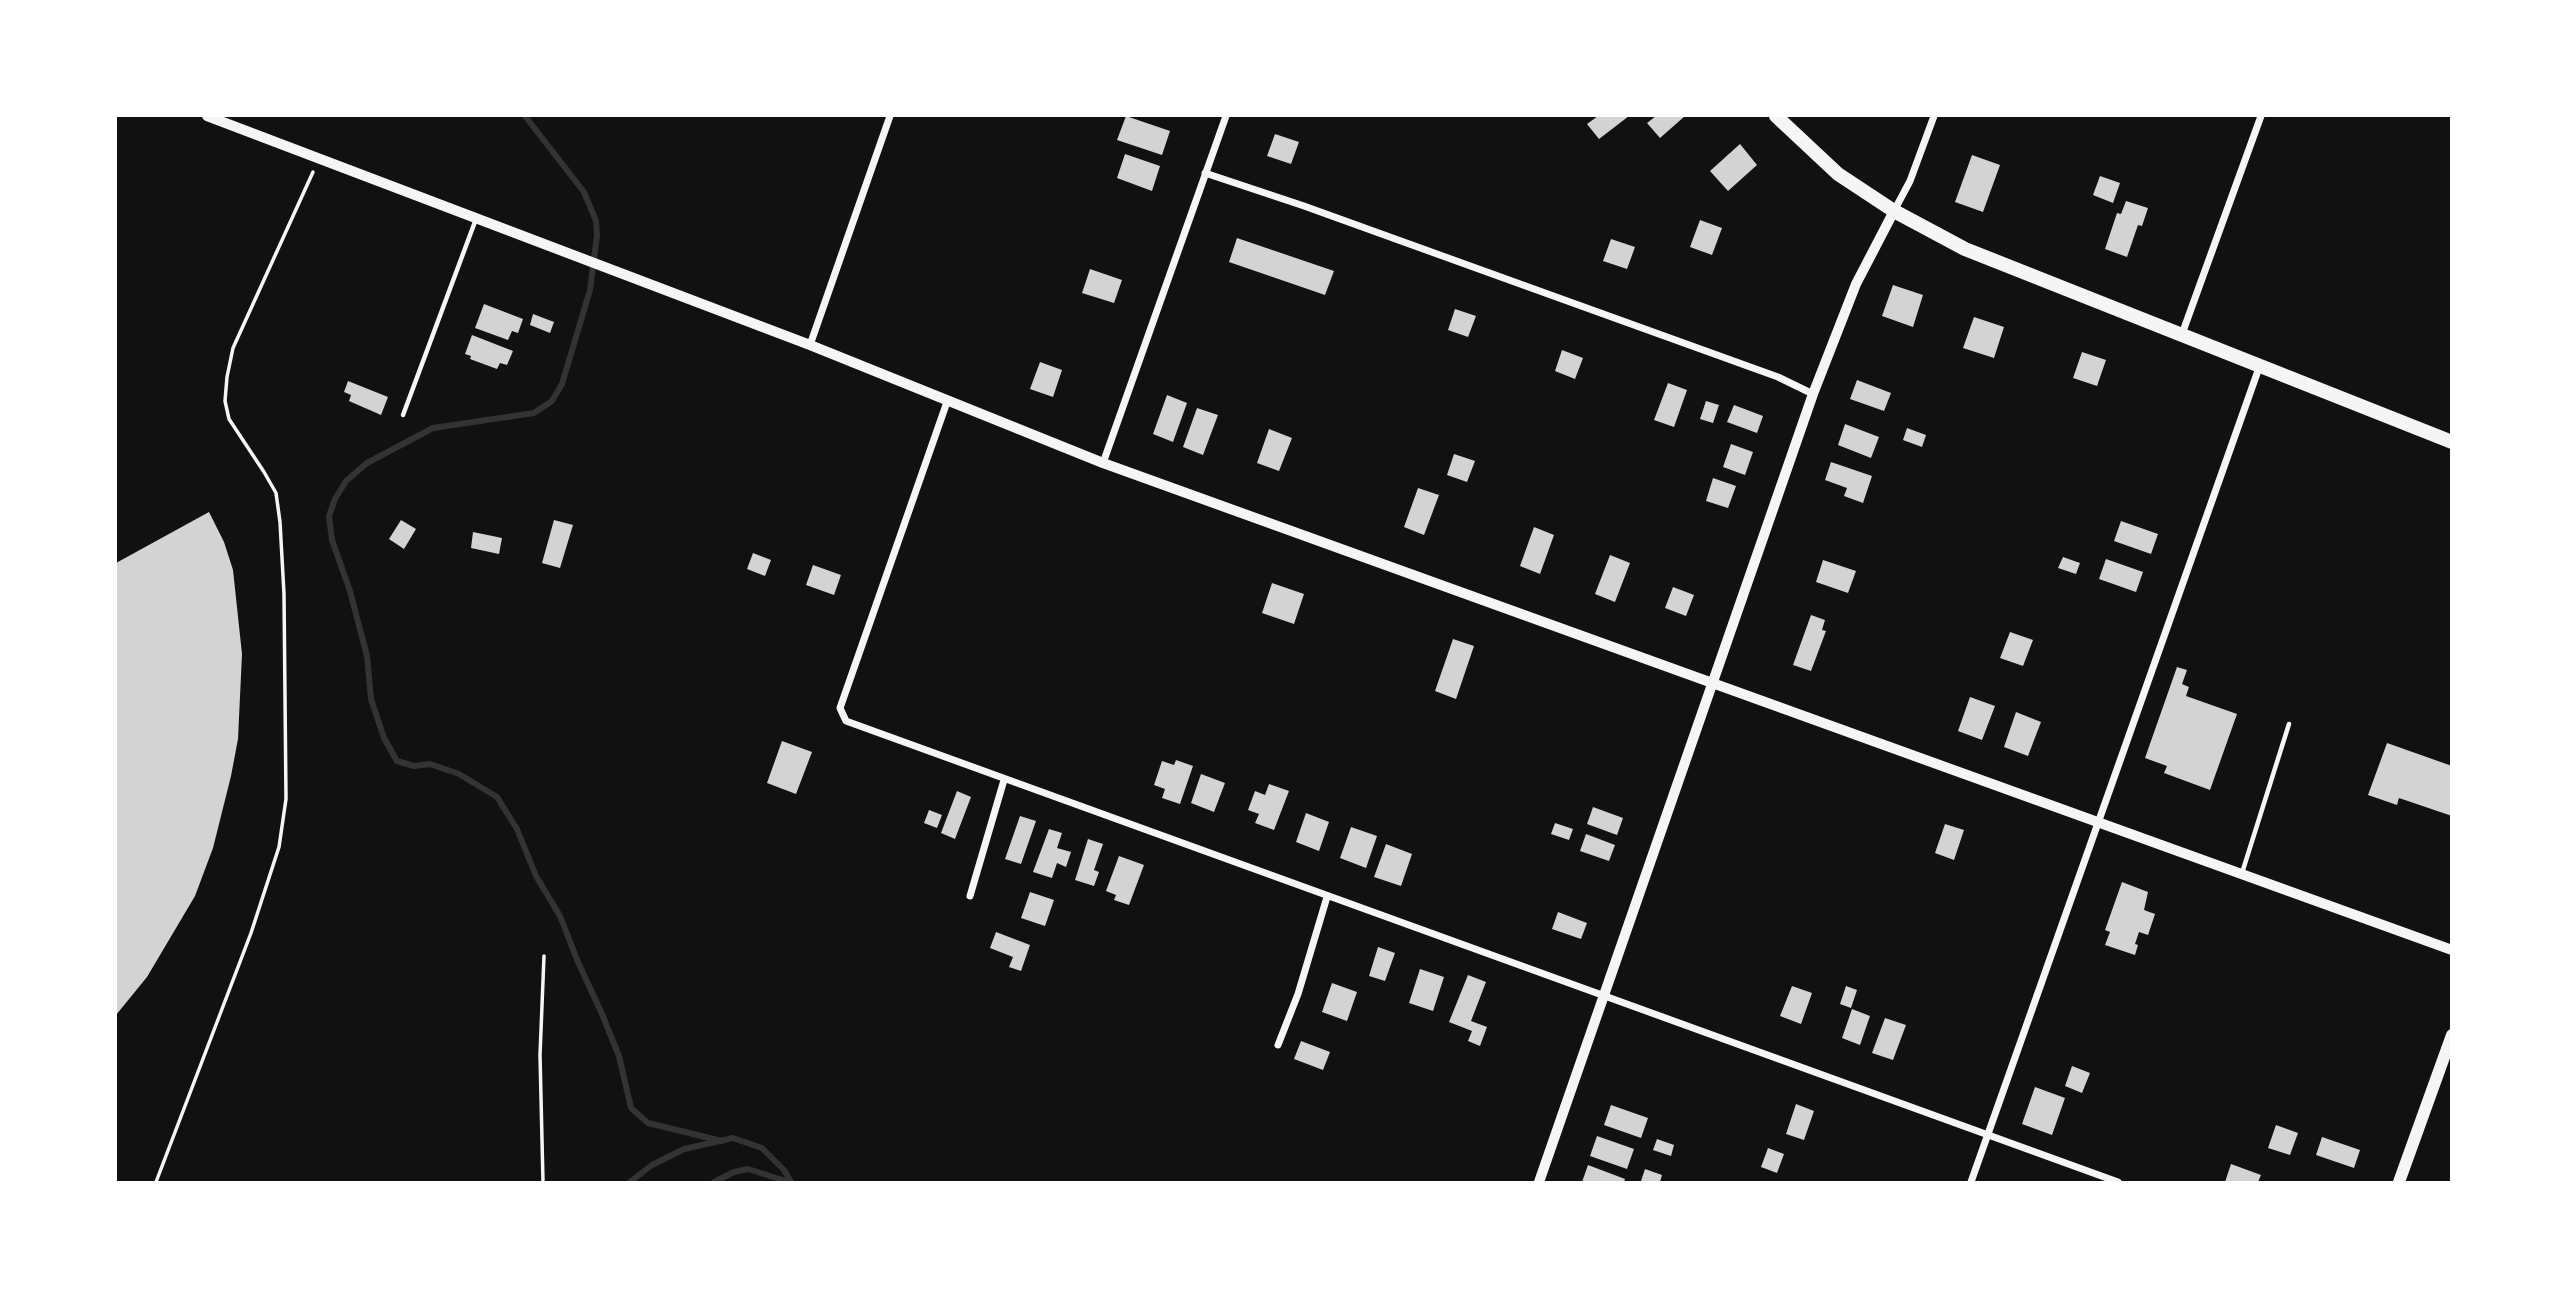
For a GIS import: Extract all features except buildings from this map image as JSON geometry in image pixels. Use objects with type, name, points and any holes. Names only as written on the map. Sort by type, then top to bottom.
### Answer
[{"type":"highway","points":[[1776,116],[1838,174],[1894,211],[1954,244],[2003,266],[2452,442]]},
{"type":"main road","points":[[2399,1182],[2452,1035]]},
{"type":"street","points":[[207,116],[810,345],[1103,463],[2452,950]]},
{"type":"street","points":[[810,345],[890,116]]},
{"type":"street","points":[[1103,463],[1226,116]]},
{"type":"street","points":[[1539,1182],[1813,394],[1856,284],[1910,181],[1934,116]]},
{"type":"street","points":[[2182,334],[2261,116]]},
{"type":"street","points":[[1205,173],[1738,362],[1813,394]]},
{"type":"street","points":[[1971,1182],[2260,365]]},
{"type":"street","points":[[947,402],[840,708],[842,716],[855,726],[2118,1182]]},
{"type":"street","points":[[970,895],[1004,780]]},
{"type":"street","points":[[1278,1045],[1302,981],[1326,897]]},
{"type":"lane","points":[[403,415],[477,219]]},
{"type":"lane","points":[[2242,874],[2289,724]]},
{"type":"path","points":[[156,1182],[251,933],[279,846],[286,799],[284,594],[280,522],[276,494],[229,419],[226,389],[233,348],[319,158]]},
{"type":"path","points":[[544,956],[540,1055],[544,1182]]},
{"type":"waterway","points":[[525,116],[584,192],[596,221],[597,235],[590,290],[562,384],[552,401],[534,413],[433,428],[367,463],[346,481],[335,499],[329,516],[332,540],[350,591],[367,656],[371,699],[384,738],[397,761],[414,766],[430,764],[459,774],[497,797],[517,829],[536,876],[560,916],[619,1056],[631,1108],[648,1123],[722,1141]]},
{"type":"waterway","points":[[630,1182],[652,1165],[684,1149],[733,1138],[762,1148],[784,1170],[791,1182]]},
{"type":"waterway","points":[[714,1182],[734,1172],[748,1169],[789,1182]]}]
